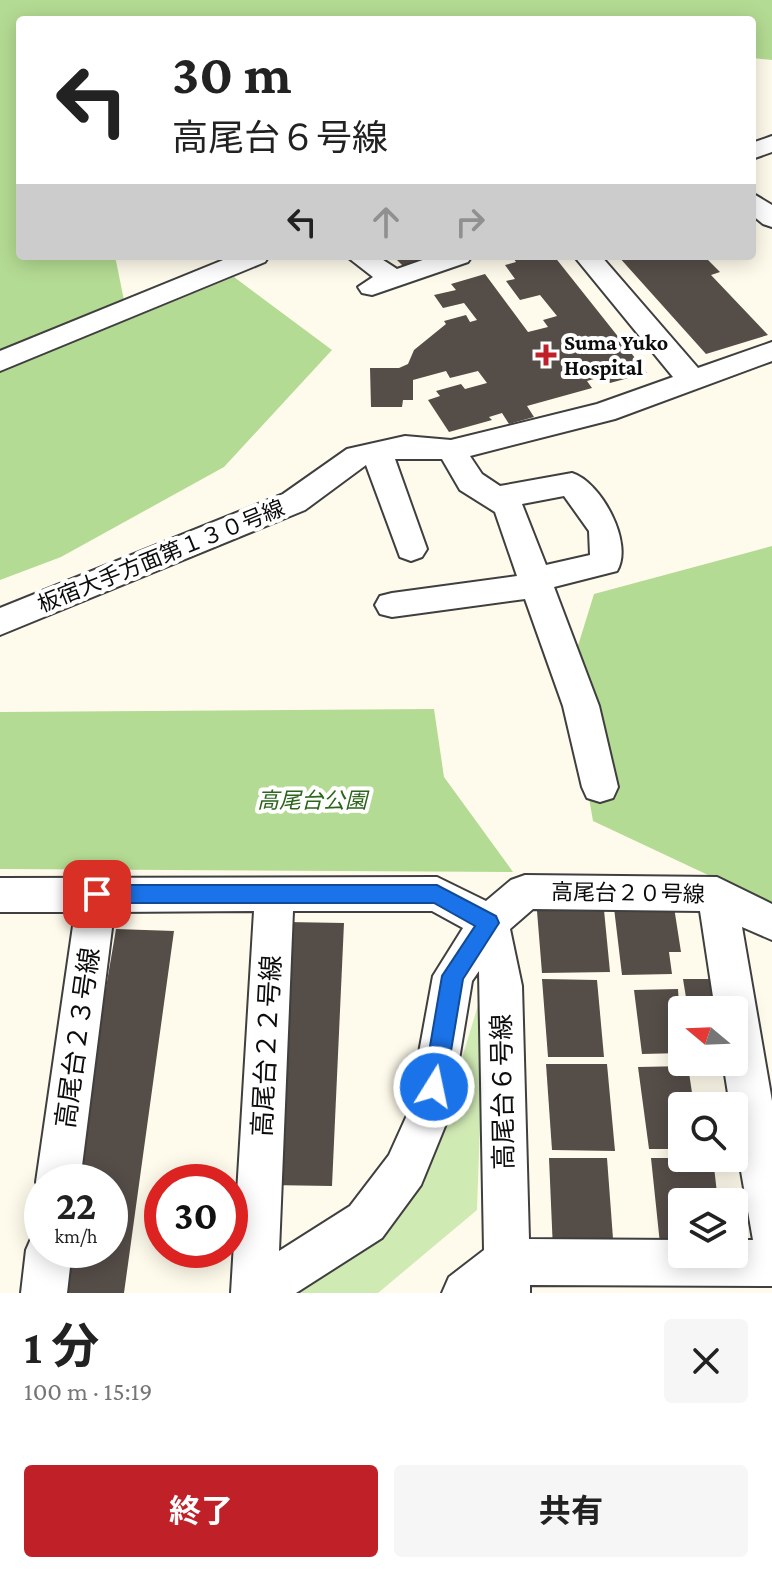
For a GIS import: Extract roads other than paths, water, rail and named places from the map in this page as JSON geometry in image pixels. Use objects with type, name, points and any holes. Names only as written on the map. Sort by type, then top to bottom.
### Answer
[{"type":"street","points":[[756,205],[772,219]]},
{"type":"street","points":[[0,362],[246,260]]},
{"type":"street","points":[[362,260],[382,283],[448,260]]},
{"type":"street","points":[[590,260],[692,380]]},
{"type":"street","name":"板宿大手方面第１３０号線","points":[[0,622],[294,502],[358,456],[405,446],[451,450],[605,412],[772,351]]},
{"type":"street","points":[[451,450],[471,482],[508,506],[581,706],[600,787]]},
{"type":"street","points":[[377,452],[411,549]]},
{"type":"street","points":[[392,605],[522,588],[606,563],[605,530],[572,484],[495,498]]},
{"type":"street","name":"高尾台２０号線","points":[[489,923],[525,892],[717,894],[772,923]]},
{"type":"street","name":"高尾台２３号線","points":[[60,1164],[97,894]]},
{"type":"street","name":"高尾台２２号線","points":[[254,1293],[274,894]]},
{"type":"street","points":[[0,895],[437,894],[489,923],[453,976],[429,1114],[405,1170],[366,1222],[254,1293]]},
{"type":"street","points":[[717,894],[772,1232]]},
{"type":"street","name":"高尾台６号線","points":[[489,923],[502,986],[506,1278]]},
{"type":"street","points":[[465,1293],[506,1278],[772,1263]]},
{"type":"street","points":[[44,1293],[47,1268]]},
{"type":"place","name":"Suma Yuko Hospital","points":[[546,355]]},
{"type":"park label","name":"高尾台公園","points":[[312,800]]}]
